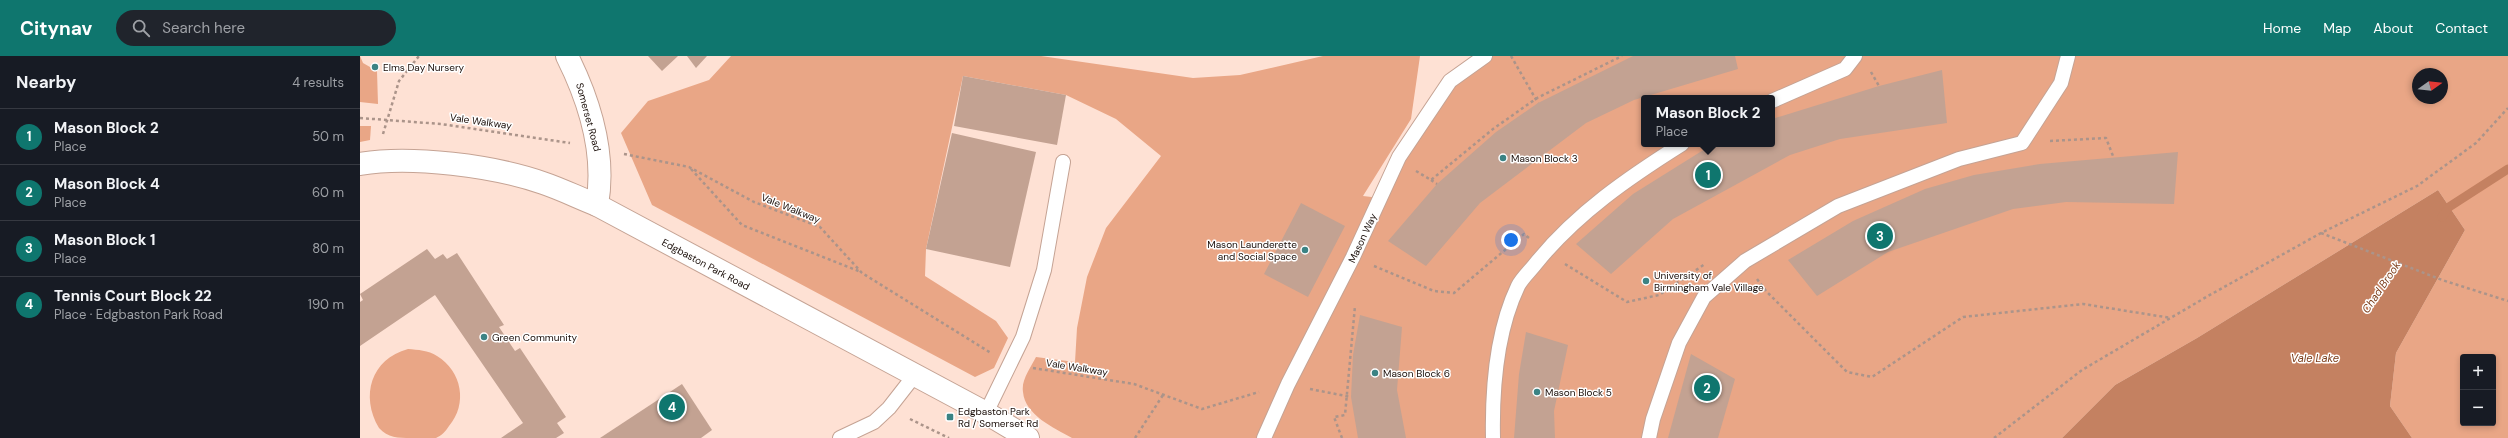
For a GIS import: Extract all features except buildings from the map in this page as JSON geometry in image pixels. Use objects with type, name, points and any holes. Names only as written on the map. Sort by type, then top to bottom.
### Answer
[{"type":"street","name":"Somerset Road","points":[[568,56],[581,83],[599,150],[597,205]]},
{"type":"street","name":"Edgbaston Park Road","points":[[367,163],[425,162],[487,169],[543,183],[597,205],[914,376],[986,413],[1028,438]]},
{"type":"lane","name":"Mason Way","points":[[1264,438],[1288,384],[1353,257],[1399,157],[1450,81],[1485,56]]},
{"type":"lane","points":[[1775,100],[1844,69],[1855,56]]},
{"type":"lane","points":[[1649,438],[1679,343],[1704,297],[1745,261],[1838,206],[1959,159],[2022,143],[2062,83],[2068,56]]},
{"type":"lane","points":[[1493,438],[1492,408],[1501,338],[1518,285],[1545,252],[1587,211],[1624,180],[1677,147]]},
{"type":"lane","points":[[986,413],[1008,364],[1023,338],[1044,270],[1063,162]]},
{"type":"lane","points":[[840,438],[874,422],[889,408],[914,376]]},
{"type":"path","points":[[367,163],[388,120],[392,99],[399,81],[418,56]]},
{"type":"path","points":[[1510,56],[1537,98],[1538,103]]},
{"type":"path","points":[[1431,180],[1493,129],[1537,98],[1622,56]]},
{"type":"path","points":[[1994,438],[2082,370],[2321,233],[2417,186],[2476,143],[2508,108]]},
{"type":"path","name":"Vale Walkway","points":[[360,118],[456,126],[547,139],[689,167],[754,202],[820,227],[862,272],[1008,364],[1134,384],[1202,409],[1288,384]]},
{"type":"path","points":[[2022,143],[2106,138],[2113,156]]},
{"type":"path","points":[[689,167],[742,226],[862,272]]},
{"type":"path","points":[[1413,169],[1437,184]]},
{"type":"path","points":[[2321,233],[2442,280],[2508,301]]},
{"type":"path","points":[[1353,257],[1434,291],[1454,293],[1524,234],[1545,252],[1627,302],[1659,296],[1710,260]]},
{"type":"path","points":[[1745,261],[1766,291],[1847,372],[1872,377],[1963,317],[2083,304],[2171,318]]},
{"type":"path","points":[[1342,438],[1334,417],[1345,415],[1355,304]]},
{"type":"path","points":[[1288,384],[1351,397]]},
{"type":"path","points":[[1135,438],[1163,395]]},
{"type":"path","points":[[889,408],[949,438]]},
{"type":"shaded area","points":[[360,56],[363,63],[377,71],[378,104],[360,102]]},
{"type":"shaded area","name":"University of Birmingham Vale Village","points":[[731,56],[1041,56],[1193,78],[1240,75],[1323,56],[1420,56],[1411,119],[1363,196],[1380,198],[1450,81],[1485,56],[2508,56],[2508,438],[2412,438],[2390,406],[2396,353],[2465,230],[2438,190],[2197,338],[2115,385],[2062,438],[1072,438],[1049,425],[1035,414],[1025,400],[1023,383],[1036,357],[1075,362],[1077,328],[1087,277],[1106,228],[1161,156],[1116,119],[1066,95],[963,76],[926,249],[925,276],[996,321],[1008,338],[994,368],[975,377],[652,205],[621,133],[648,101],[709,80]]},
{"type":"shaded area","points":[[360,126],[371,126],[370,140],[360,142]]},
{"type":"shaded area","points":[[408,349],[427,351],[445,362],[452,370],[460,388],[459,408],[455,417],[442,435],[436,438],[402,438],[390,436],[379,428],[373,416],[370,404],[372,380],[385,361],[395,354]]},
{"type":"water","name":"Vale Lake","points":[[2438,190],[2465,230],[2396,353],[2390,406],[2412,438],[2062,438],[2115,385],[2197,338]]},
{"type":"waterway","name":"Chad Brook","points":[[2442,217],[2449,207],[2508,169]]},
{"type":"place","name":"Elms Day Nursery","points":[[375,67]]},
{"type":"place","name":"Mason Block 3","points":[[1503,158]]},
{"type":"place","name":"Mason Block 2","points":[[1708,175]]},
{"type":"place","name":"Mason Block 1","points":[[1880,236]]},
{"type":"place","name":"Mason Launderette and Social Space","points":[[1305,250]]},
{"type":"place","name":"University of Birmingham Vale Village","points":[[1646,281]]},
{"type":"place","name":"Green Community","points":[[484,337]]},
{"type":"place","name":"Mason Block 6","points":[[1375,373]]},
{"type":"place","name":"Mason Block 4","points":[[1707,388]]},
{"type":"place","name":"Mason Block 5","points":[[1537,392]]},
{"type":"place","name":"Tennis Court Block 22","points":[[672,407]]},
{"type":"place","name":"Edgbaston Park Rd / Somerset Rd","points":[[950,417]]}]
